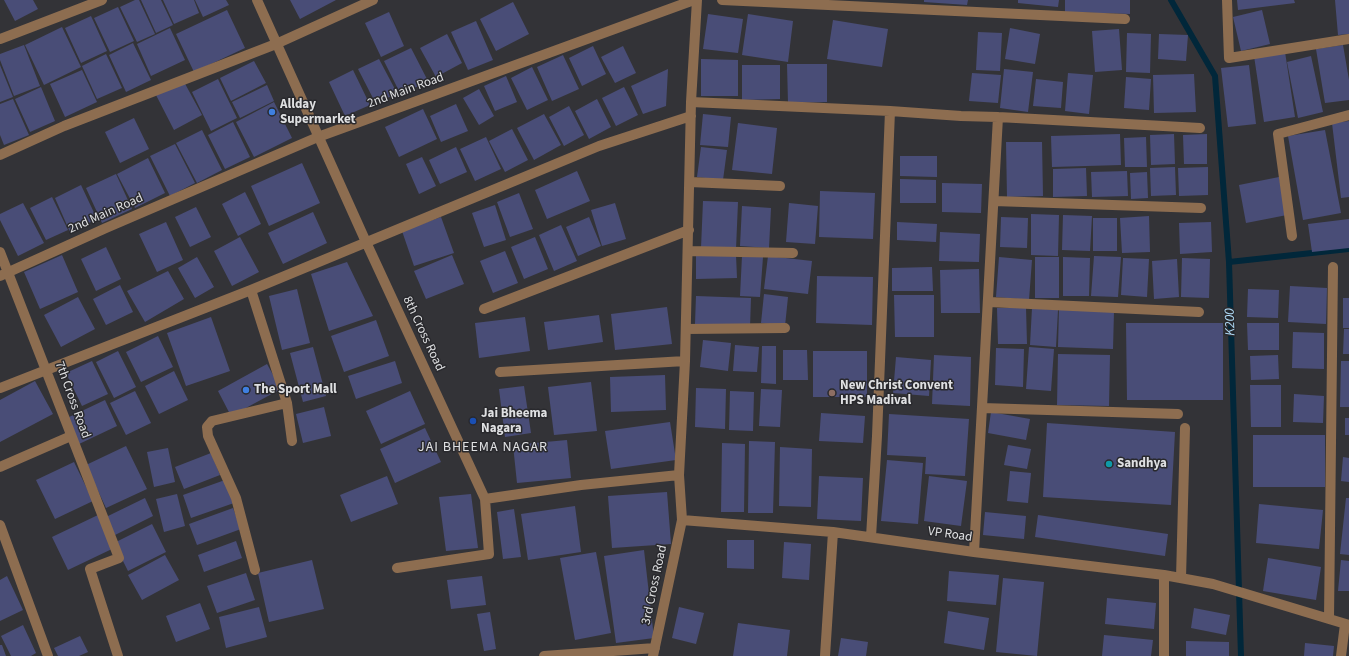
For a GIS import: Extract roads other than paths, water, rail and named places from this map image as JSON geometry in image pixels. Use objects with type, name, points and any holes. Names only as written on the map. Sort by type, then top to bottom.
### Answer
[{"type":"street","points":[[0,39],[102,0]]},
{"type":"street","name":"8th Cross Road","points":[[257,0],[318,137],[485,499]]},
{"type":"street","points":[[0,154],[64,126],[276,44],[373,0]]},
{"type":"street","name":"2nd Main Road","points":[[4,274],[106,228],[318,137],[694,0]]},
{"type":"street","name":"3rd Cross Road","points":[[654,652],[682,520],[679,475],[686,360],[690,116],[697,0]]},
{"type":"street","points":[[722,0],[1125,19]]},
{"type":"street","points":[[1227,0],[1229,58],[1349,39]]},
{"type":"street","points":[[691,102],[890,110],[961,116],[1200,128]]},
{"type":"street","points":[[871,537],[877,436],[890,110]]},
{"type":"street","points":[[1292,236],[1278,134],[1349,115]]},
{"type":"street","points":[[0,388],[252,290],[599,146],[690,116]]},
{"type":"street","points":[[974,552],[989,302],[998,117]]},
{"type":"street","points":[[690,182],[780,186]]},
{"type":"street","points":[[994,201],[1200,208]]},
{"type":"street","points":[[484,309],[689,230]]},
{"type":"street","points":[[688,251],[793,253]]},
{"type":"street","name":"7th Cross Road","points":[[0,252],[4,274],[47,369],[71,436],[119,558],[90,569],[118,656]]},
{"type":"street","points":[[1329,618],[1333,267]]},
{"type":"street","points":[[252,290],[287,403],[292,441]]},
{"type":"street","points":[[989,302],[1199,312]]},
{"type":"street","points":[[686,329],[785,328]]},
{"type":"street","points":[[500,372],[686,360]]},
{"type":"street","points":[[255,570],[236,498],[208,436],[208,427],[212,421],[287,403]]},
{"type":"street","points":[[982,408],[1178,414]]},
{"type":"street","points":[[1181,578],[1185,428]]},
{"type":"street","points":[[0,467],[71,436]]},
{"type":"street","points":[[397,568],[489,554],[485,499],[581,485],[679,475]]},
{"type":"street","name":"VP Road","points":[[682,520],[833,532],[974,552],[1164,575],[1213,584],[1347,624]]},
{"type":"street","points":[[0,525],[48,656]]},
{"type":"street","points":[[824,656],[833,532]]},
{"type":"street","points":[[1164,575],[1164,656]]},
{"type":"street","points":[[1341,656],[1347,624]]},
{"type":"street","points":[[544,656],[654,652]]},
{"type":"waterway","name":"K200","points":[[1171,0],[1215,76],[1229,262],[1241,656]]},
{"type":"waterway","points":[[1229,262],[1349,249]]},
{"type":"place","name":"Allday Supermarket","points":[[272,112]]},
{"type":"place","name":"The Sport Mall","points":[[246,390]]},
{"type":"place","name":"New Christ Convent HPS Madival","points":[[832,393]]},
{"type":"place","name":"Jai Bheema Nagara","points":[[473,421]]},
{"type":"place","name":"Sandhya","points":[[1109,464]]},
{"type":"district","name":"JAI BHEEMA NAGAR","points":[[483,448]]}]
